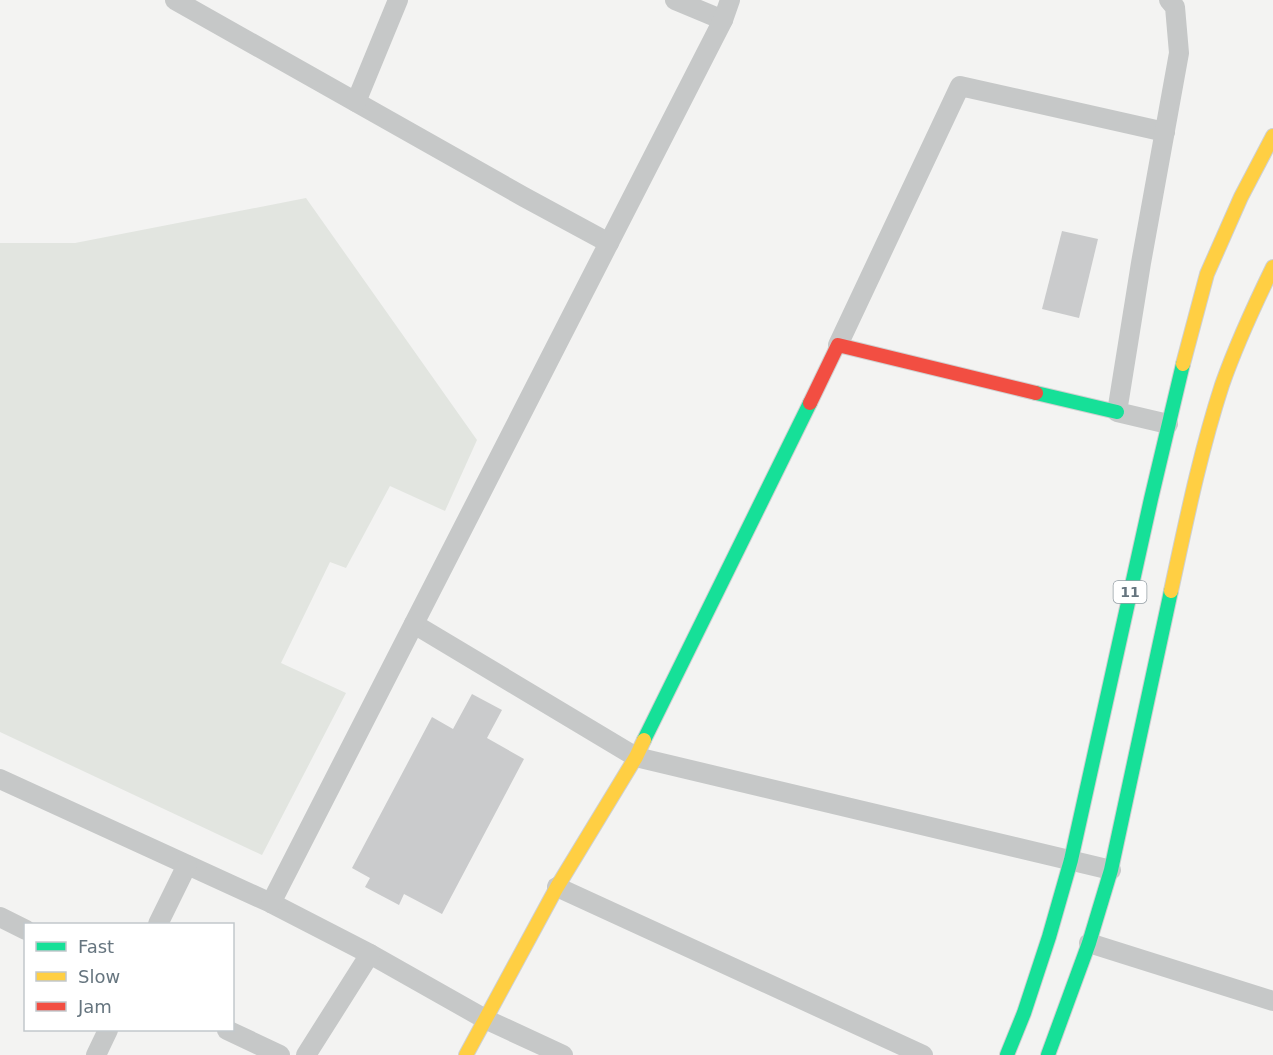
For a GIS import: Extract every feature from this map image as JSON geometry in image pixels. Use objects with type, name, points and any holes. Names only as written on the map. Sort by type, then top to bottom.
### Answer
[{"type":"main road","name":"11","points":[[1007,1055],[1024,1013],[1049,937],[1071,860],[1156,499],[1168,424],[1188,342],[1208,274],[1241,197],[1273,136]]},
{"type":"main road","name":"11","points":[[1048,1055],[1089,943],[1111,870],[1185,504],[1231,360],[1251,311],[1273,267]]},
{"type":"main road","points":[[466,1055],[557,887],[636,758],[838,345],[1117,412]]},
{"type":"street","points":[[175,0],[609,243]]},
{"type":"street","points":[[356,102],[398,0]]},
{"type":"street","points":[[675,0],[723,20]]},
{"type":"street","points":[[271,903],[723,20],[730,0]]},
{"type":"street","points":[[1168,424],[1117,412],[1179,53],[1175,7],[1169,0]]},
{"type":"street","points":[[838,345],[960,86],[1165,132]]},
{"type":"street","points":[[414,624],[636,758],[1111,870]]},
{"type":"street","points":[[0,780],[271,903],[370,954],[485,1019],[563,1055]]},
{"type":"street","points":[[158,923],[187,865]]},
{"type":"street","points":[[557,887],[923,1055]]},
{"type":"street","points":[[0,918],[24,929]]},
{"type":"street","points":[[1089,943],[1273,1001]]},
{"type":"street","points":[[306,1055],[370,954]]},
{"type":"street","points":[[96,1055],[107,1031]]},
{"type":"street","points":[[231,1031],[280,1055]]},
{"type":"shaded area","points":[[306,198],[477,440],[445,511],[390,486],[346,568],[330,562],[281,663],[346,693],[262,855],[0,732],[0,243],[75,243]]},
{"type":"building","points":[[1062,231],[1098,239],[1079,318],[1042,309]]},
{"type":"building","points":[[472,694],[502,710],[487,738],[524,759],[442,914],[404,894],[399,905],[365,887],[370,878],[352,868],[432,717],[453,729]]},
{"type":"traffic: fast","points":[[1007,1055],[1024,1013],[1049,937],[1071,860],[1183,364]]},
{"type":"traffic: fast","points":[[1036,393],[1117,412]]},
{"type":"traffic: fast","points":[[644,740],[810,403]]},
{"type":"traffic: fast","points":[[1048,1055],[1089,943],[1111,870],[1171,591]]},
{"type":"traffic: slow","points":[[1183,364],[1207,274],[1241,197],[1273,136]]},
{"type":"traffic: slow","points":[[1171,591],[1200,462],[1222,385],[1233,355],[1273,267]]},
{"type":"traffic: slow","points":[[466,1055],[557,887],[644,740]]},
{"type":"traffic: jam","points":[[810,403],[838,345],[1036,393]]}]
